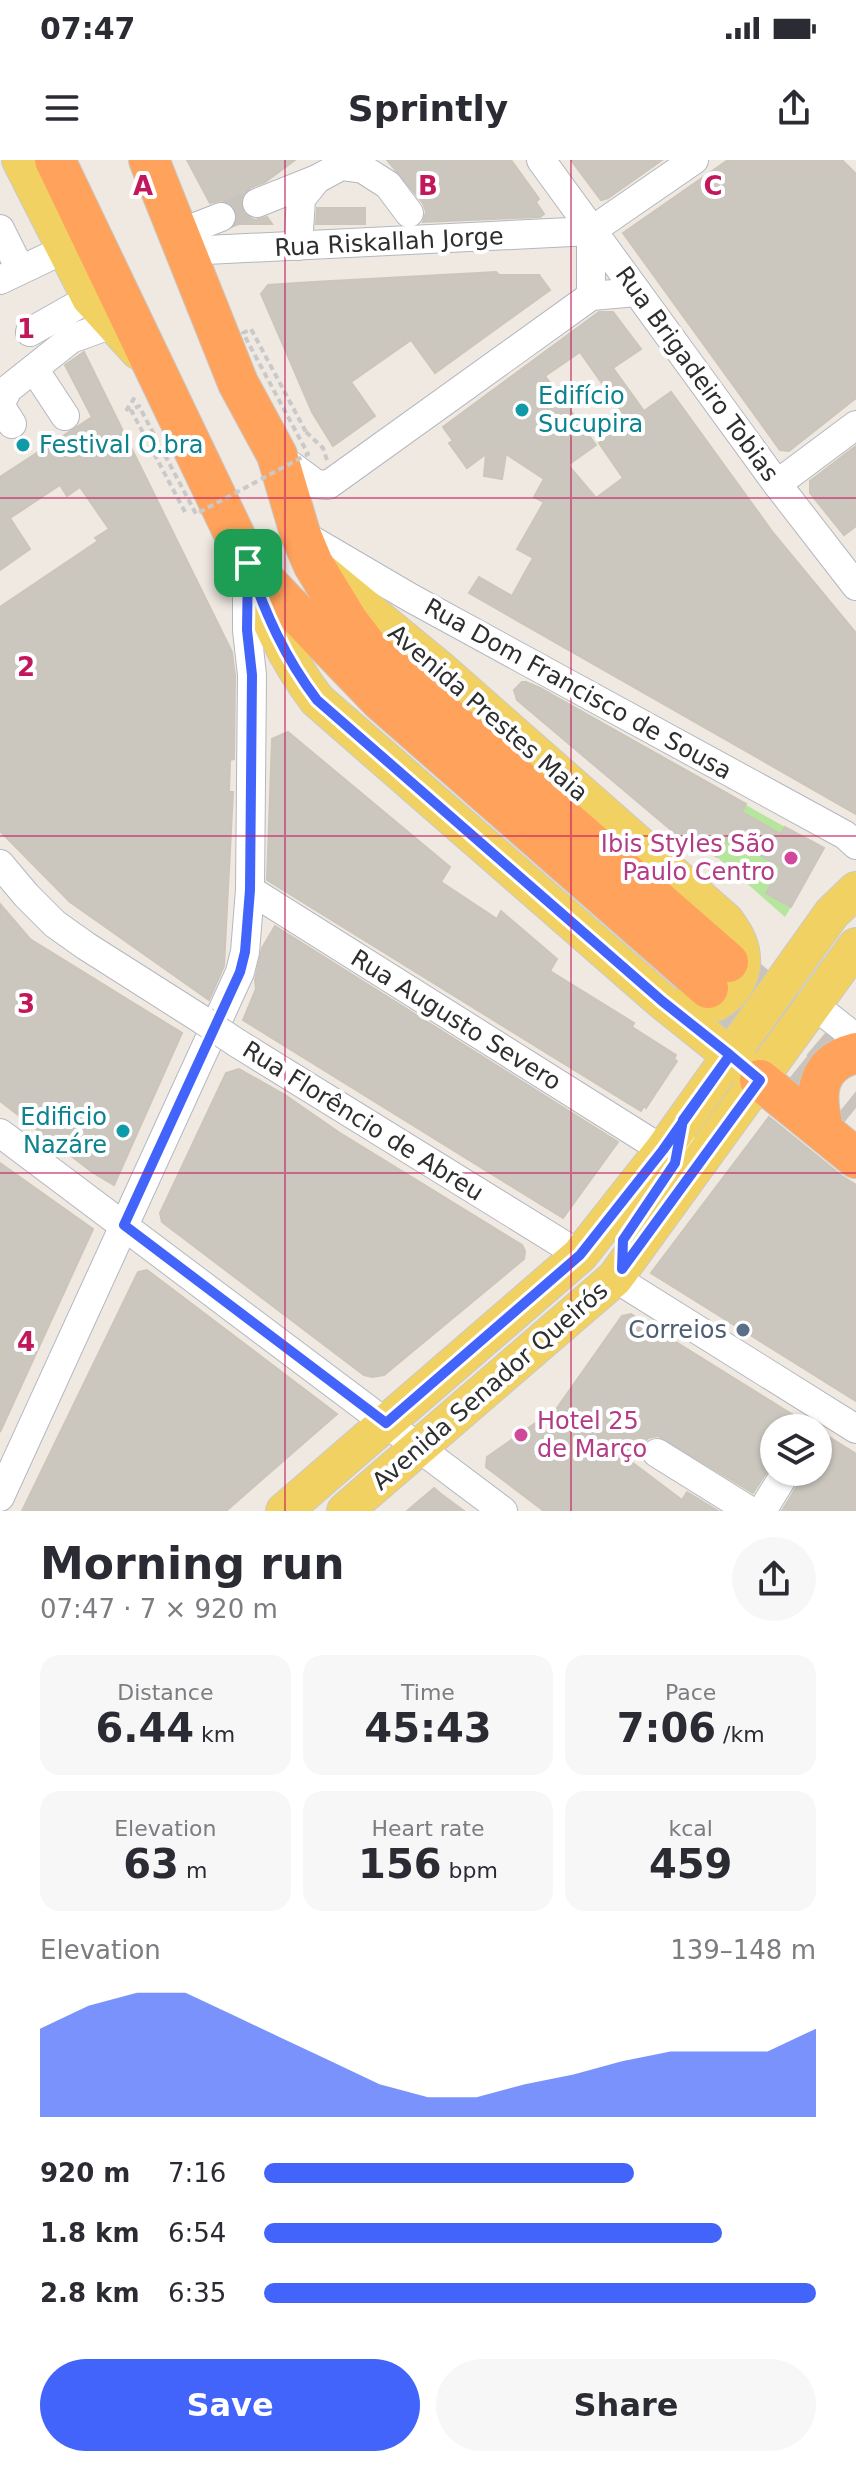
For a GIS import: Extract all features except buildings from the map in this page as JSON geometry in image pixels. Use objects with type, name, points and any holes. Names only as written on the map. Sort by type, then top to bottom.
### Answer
[{"type":"highway","name":"Avenida Prestes Maia","points":[[55,160],[248,563],[381,701],[718,975],[369,649],[347,620],[307,549],[292,444],[238,383],[149,160]]},
{"type":"highway","points":[[177,160],[182,179],[181,236]]},
{"type":"highway","points":[[824,1131],[817,1107],[819,1084],[832,1065],[856,1053]]},
{"type":"highway","points":[[760,1080],[856,1158]]},
{"type":"main road","name":"Avenida Prestes Maia","points":[[20,160],[90,298],[155,369]]},
{"type":"main road","name":"Avenida Prestes Maia","points":[[307,549],[726,921],[738,940],[742,958],[740,976],[730,993],[716,1005],[698,1010],[679,1009],[662,1001]]},
{"type":"main road","name":"Avenida Prestes Maia","points":[[248,563],[266,617],[295,671],[317,700],[662,1001],[760,1080]]},
{"type":"main road","name":"Avenida Senador Queirós","points":[[284,1511],[580,1255],[663,1150],[844,902]]},
{"type":"main road","name":"Avenida Senador Queirós","points":[[345,1511],[618,1274],[856,946]]},
{"type":"street","name":"Rua Brigadeiro Tobias","points":[[541,160],[777,484],[856,586]]},
{"type":"street","points":[[591,296],[591,231],[694,160]]},
{"type":"street","points":[[257,203],[341,166],[363,169],[388,185],[409,213]]},
{"type":"street","points":[[298,246],[301,199],[317,179]]},
{"type":"street","points":[[181,236],[221,217]]},
{"type":"street","points":[[0,229],[10,274],[65,249]]},
{"type":"street","name":"Rua Riskallah Jorge","points":[[181,236],[298,246],[591,231]]},
{"type":"street","points":[[292,444],[316,484],[323,486],[334,482],[591,296],[637,292]]},
{"type":"street","points":[[30,332],[90,298]]},
{"type":"street","points":[[12,424],[0,405],[8,389],[71,339],[115,323]]},
{"type":"street","points":[[34,369],[65,416]]},
{"type":"street","points":[[777,484],[856,425]]},
{"type":"street","name":"Rua Dom Francisco de Sousa","points":[[307,549],[411,598],[845,835],[856,845]]},
{"type":"street","points":[[0,1497],[240,972],[245,952],[250,890],[252,675],[247,630],[248,563]]},
{"type":"street","name":"Rua Florêncio de Abreu","points":[[0,864],[55,924],[86,946],[580,1255]]},
{"type":"street","points":[[844,902],[845,884],[856,869]]},
{"type":"street","name":"Rua Augusto Severo","points":[[250,890],[663,1150]]},
{"type":"street","points":[[814,1005],[856,1038]]},
{"type":"street","points":[[683,1120],[675,1163],[623,1240],[618,1274],[812,1414]]},
{"type":"street","points":[[0,1133],[503,1511]]},
{"type":"street","points":[[832,1423],[856,1429]]},
{"type":"street","points":[[657,1453],[750,1511]]},
{"type":"street","points":[[762,1511],[777,1486]]},
{"type":"path","points":[[185,512],[131,410],[139,406],[196,514],[308,454],[243,333],[251,329],[292,444],[323,448],[334,482]]},
{"type":"green space","points":[[746,805],[785,827],[781,834],[756,820],[742,845],[781,867],[767,893],[791,907],[785,917],[717,857]]},
{"type":"tunnel","points":[[221,217],[257,203]]},
{"type":"tunnel","points":[[728,962],[856,1071]]},
{"type":"tunnel","points":[[708,988],[856,1108]]},
{"type":"place","name":"Edifício Sucupira","points":[[522,410]]},
{"type":"place","name":"Festival O.bra","points":[[23,445]]},
{"type":"place","name":"Ibis Styles São Paulo Centro","points":[[791,858]]},
{"type":"place","name":"Edificio Nazáre","points":[[123,1131]]},
{"type":"place","name":"Correios","points":[[743,1330]]},
{"type":"place","name":"Hotel 25 de Março","points":[[521,1435]]},
{"type":"route","points":[[248,563],[247,630],[252,675],[250,890],[245,952],[240,972],[124,1225],[386,1423],[580,1255],[663,1150],[683,1120],[730,1055],[760,1080],[622,1269],[623,1240],[675,1163],[683,1120],[708,1086],[730,1055],[662,1001],[317,700],[295,671],[266,617],[248,563]]}]
